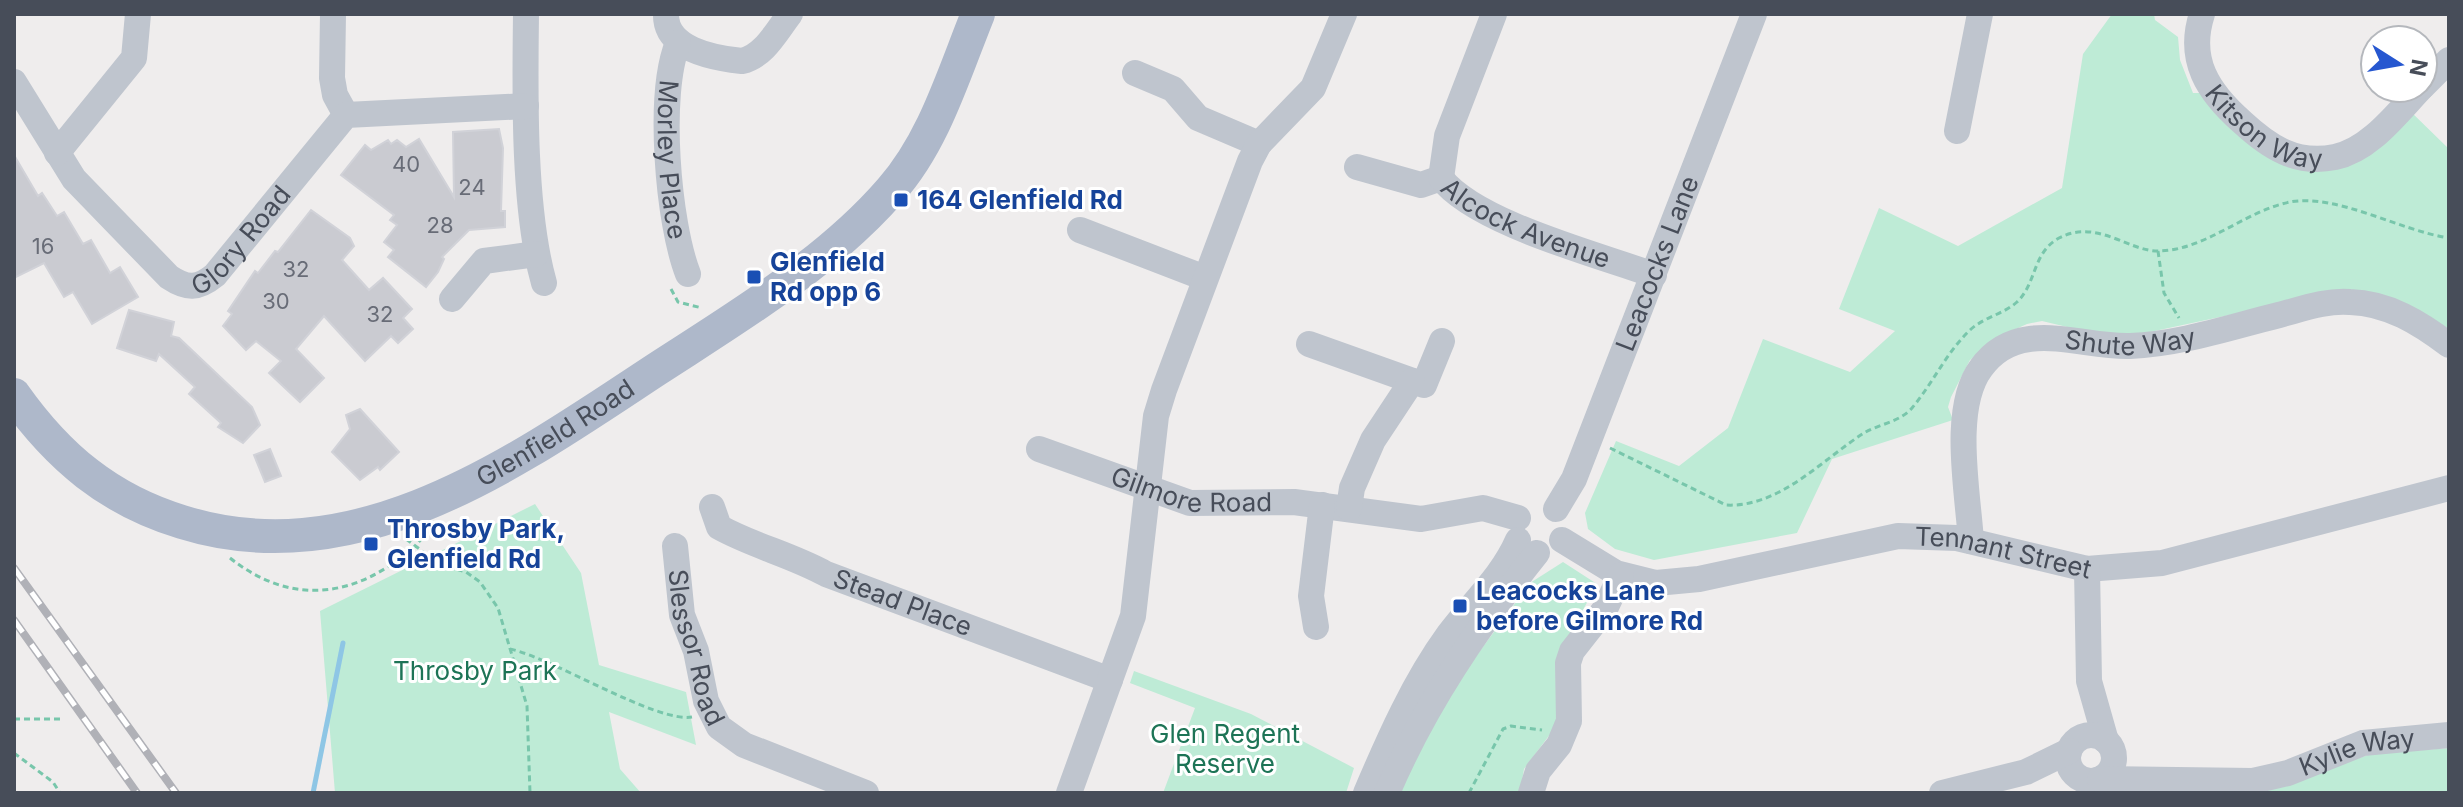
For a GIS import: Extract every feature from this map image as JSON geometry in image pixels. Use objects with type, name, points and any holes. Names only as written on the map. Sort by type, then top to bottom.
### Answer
[{"type":"main road","name":"Glenfield Road","points":[[14,395],[55,449],[90,478],[139,507],[197,527],[282,537],[318,534],[358,528],[433,501],[549,441],[706,337],[861,221],[892,189],[915,157],[948,90],[978,14]]},
{"type":"street","points":[[57,153],[134,58],[138,14]]},
{"type":"street","points":[[333,14],[332,78],[335,95],[346,115],[526,106]]},
{"type":"street","points":[[526,14],[526,106],[536,254],[544,283]]},
{"type":"street","points":[[666,14],[669,34],[678,43],[726,59],[753,59],[790,14]]},
{"type":"street","points":[[1069,793],[1133,616],[1156,416],[1205,278],[1259,144],[1313,88],[1344,14]]},
{"type":"street","points":[[1441,178],[1447,136],[1494,14]]},
{"type":"street","name":"Leacocks Lane","points":[[1556,509],[1574,479],[1754,14]]},
{"type":"street","points":[[1957,131],[1980,14]]},
{"type":"street","name":"Kitson Way","points":[[2202,14],[2196,34],[2197,57],[2204,79],[2216,98],[2264,142],[2288,156],[2312,160],[2338,157],[2358,148],[2404,104]]},
{"type":"street","name":"Morley Place","points":[[678,43],[666,87],[676,233],[688,274]]},
{"type":"street","points":[[1135,73],[1173,89],[1198,118],[1259,144]]},
{"type":"street","name":"Glory Road","points":[[14,82],[74,179],[169,277],[185,287],[203,285],[215,275],[346,115]]},
{"type":"street","name":"Alcock Avenue","points":[[1357,167],[1421,185],[1441,178],[1464,199],[1504,221],[1654,275]]},
{"type":"street","points":[[1080,230],[1205,278]]},
{"type":"street","points":[[452,299],[484,261],[536,254]]},
{"type":"street","name":"Shute Way","points":[[1971,541],[1966,401],[1981,367],[2010,345],[2041,337],[2126,346],[2191,337],[2318,304],[2350,302],[2406,316],[2449,345]]},
{"type":"street","points":[[1309,344],[1424,385],[1442,341]]},
{"type":"street","points":[[1349,508],[1352,488],[1373,440],[1412,381]]},
{"type":"street","name":"Gilmore Road","points":[[1039,449],[1149,491],[1190,503],[1322,505],[1421,519],[1483,508],[1524,537]]},
{"type":"street","name":"Tennant Street","points":[[1562,540],[1621,575],[1656,583],[1677,582],[1881,537],[1927,535],[1971,541],[2087,569],[2162,563],[2449,488]]},
{"type":"street","points":[[1387,793],[1411,741],[1524,537],[1532,505],[1545,504],[1556,509],[1564,525],[1562,540],[1554,548],[1524,537]]},
{"type":"street","points":[[1316,627],[1311,596],[1322,505]]},
{"type":"street","name":"Stead Place","points":[[712,507],[719,527],[732,534],[797,558],[826,574],[1110,680]]},
{"type":"street","points":[[1366,793],[1418,686],[1448,636],[1507,566],[1524,537]]},
{"type":"street","name":"Slessor Road","points":[[675,546],[682,615],[696,651],[710,712],[730,738],[866,793]]},
{"type":"street","points":[[2087,569],[2089,681],[2071,756],[2085,780],[2100,779],[2111,769],[2108,744],[2089,681]]},
{"type":"street","points":[[1531,793],[1538,771],[1565,734],[1570,708],[1568,663],[1572,651],[1605,609],[1621,575]]},
{"type":"street","points":[[1942,793],[2026,772],[2071,756],[2088,735],[2108,744]]},
{"type":"street","name":"Kylie Way","points":[[2100,779],[2174,778],[2213,782],[2271,778],[2363,743],[2449,735]]},
{"type":"street","name":"Kylie Way","points":[[2108,744],[2174,778]]},
{"type":"path","points":[[2158,251],[2164,293],[2191,337]]},
{"type":"path","points":[[415,546],[441,565],[466,572],[480,582],[498,608],[527,706],[530,793]]},
{"type":"path","points":[[510,649],[536,656],[585,681],[669,715],[688,718],[710,712]]},
{"type":"path","points":[[14,719],[62,719]]},
{"type":"path","points":[[1469,793],[1503,729],[1511,726],[1565,734]]},
{"type":"path","points":[[14,753],[53,782],[60,793]]},
{"type":"green space","points":[[2112,14],[2154,14],[2155,20],[2178,37],[2180,60],[2193,93],[2201,93],[2296,167],[2408,109],[2449,149],[2449,328],[2318,296],[2136,335],[2105,336],[2042,321],[2027,324],[1998,337],[1970,360],[1948,407],[1953,420],[1832,459],[1797,533],[1654,560],[1615,549],[1588,529],[1585,513],[1616,441],[1679,466],[1728,428],[1763,339],[1850,372],[1895,331],[1839,309],[1879,208],[1958,246],[2062,188],[2083,54]]},
{"type":"green space","name":"Throsby Park","points":[[535,504],[581,573],[599,665],[686,692],[696,745],[609,712],[620,769],[641,793],[335,793],[320,611]]},
{"type":"green space","points":[[1563,562],[1597,584],[1562,649],[1560,721],[1524,769],[1520,793],[1398,793],[1454,686],[1530,583]]},
{"type":"green space","name":"Glen Regent Reserve","points":[[1134,671],[1251,714],[1354,768],[1346,793],[1163,793],[1195,708],[1130,683]]},
{"type":"green space","points":[[2449,748],[2449,793],[2256,793],[2371,754]]},
{"type":"building","points":[[499,129],[503,148],[501,211],[505,211],[505,227],[469,230],[442,257],[444,259],[438,272],[426,287],[388,257],[394,250],[384,242],[397,225],[390,220],[394,215],[341,175],[365,145],[371,150],[388,140],[391,144],[397,140],[406,147],[419,139],[454,197],[453,132]]},
{"type":"building","points":[[14,155],[38,196],[42,193],[57,216],[64,212],[83,244],[91,240],[110,273],[120,267],[138,297],[92,324],[73,292],[64,297],[44,263],[14,278]]},
{"type":"building","points":[[311,210],[350,238],[354,246],[342,260],[369,290],[383,278],[412,309],[403,318],[413,329],[398,343],[391,336],[365,361],[324,316],[296,349],[324,378],[300,402],[269,373],[281,361],[256,341],[246,350],[223,326],[232,314],[228,311],[255,271],[258,273],[275,251],[278,252]]},
{"type":"building","points":[[129,310],[174,322],[171,336],[179,338],[252,407],[260,425],[243,443],[218,427],[221,423],[189,394],[195,387],[159,354],[156,361],[117,348]]},
{"type":"building","points":[[360,409],[399,452],[380,470],[378,467],[360,480],[332,452],[350,429],[346,415]]},
{"type":"building","points":[[270,449],[281,476],[265,482],[254,455]]},
{"type":"waterway","points":[[313,793],[343,643]]},
{"type":"railway","points":[[14,568],[176,793]]},
{"type":"railway","points":[[14,620],[137,793]]},
{"type":"place","name":"164 Glenfield Rd","points":[[901,200]]},
{"type":"place","name":"Glenfield Rd opp 6","points":[[754,277]]},
{"type":"place","name":"Throsby Park, Glenfield Rd","points":[[371,544]]},
{"type":"place","name":"Leacocks Lane before Gilmore Rd","points":[[1460,606]]}]
